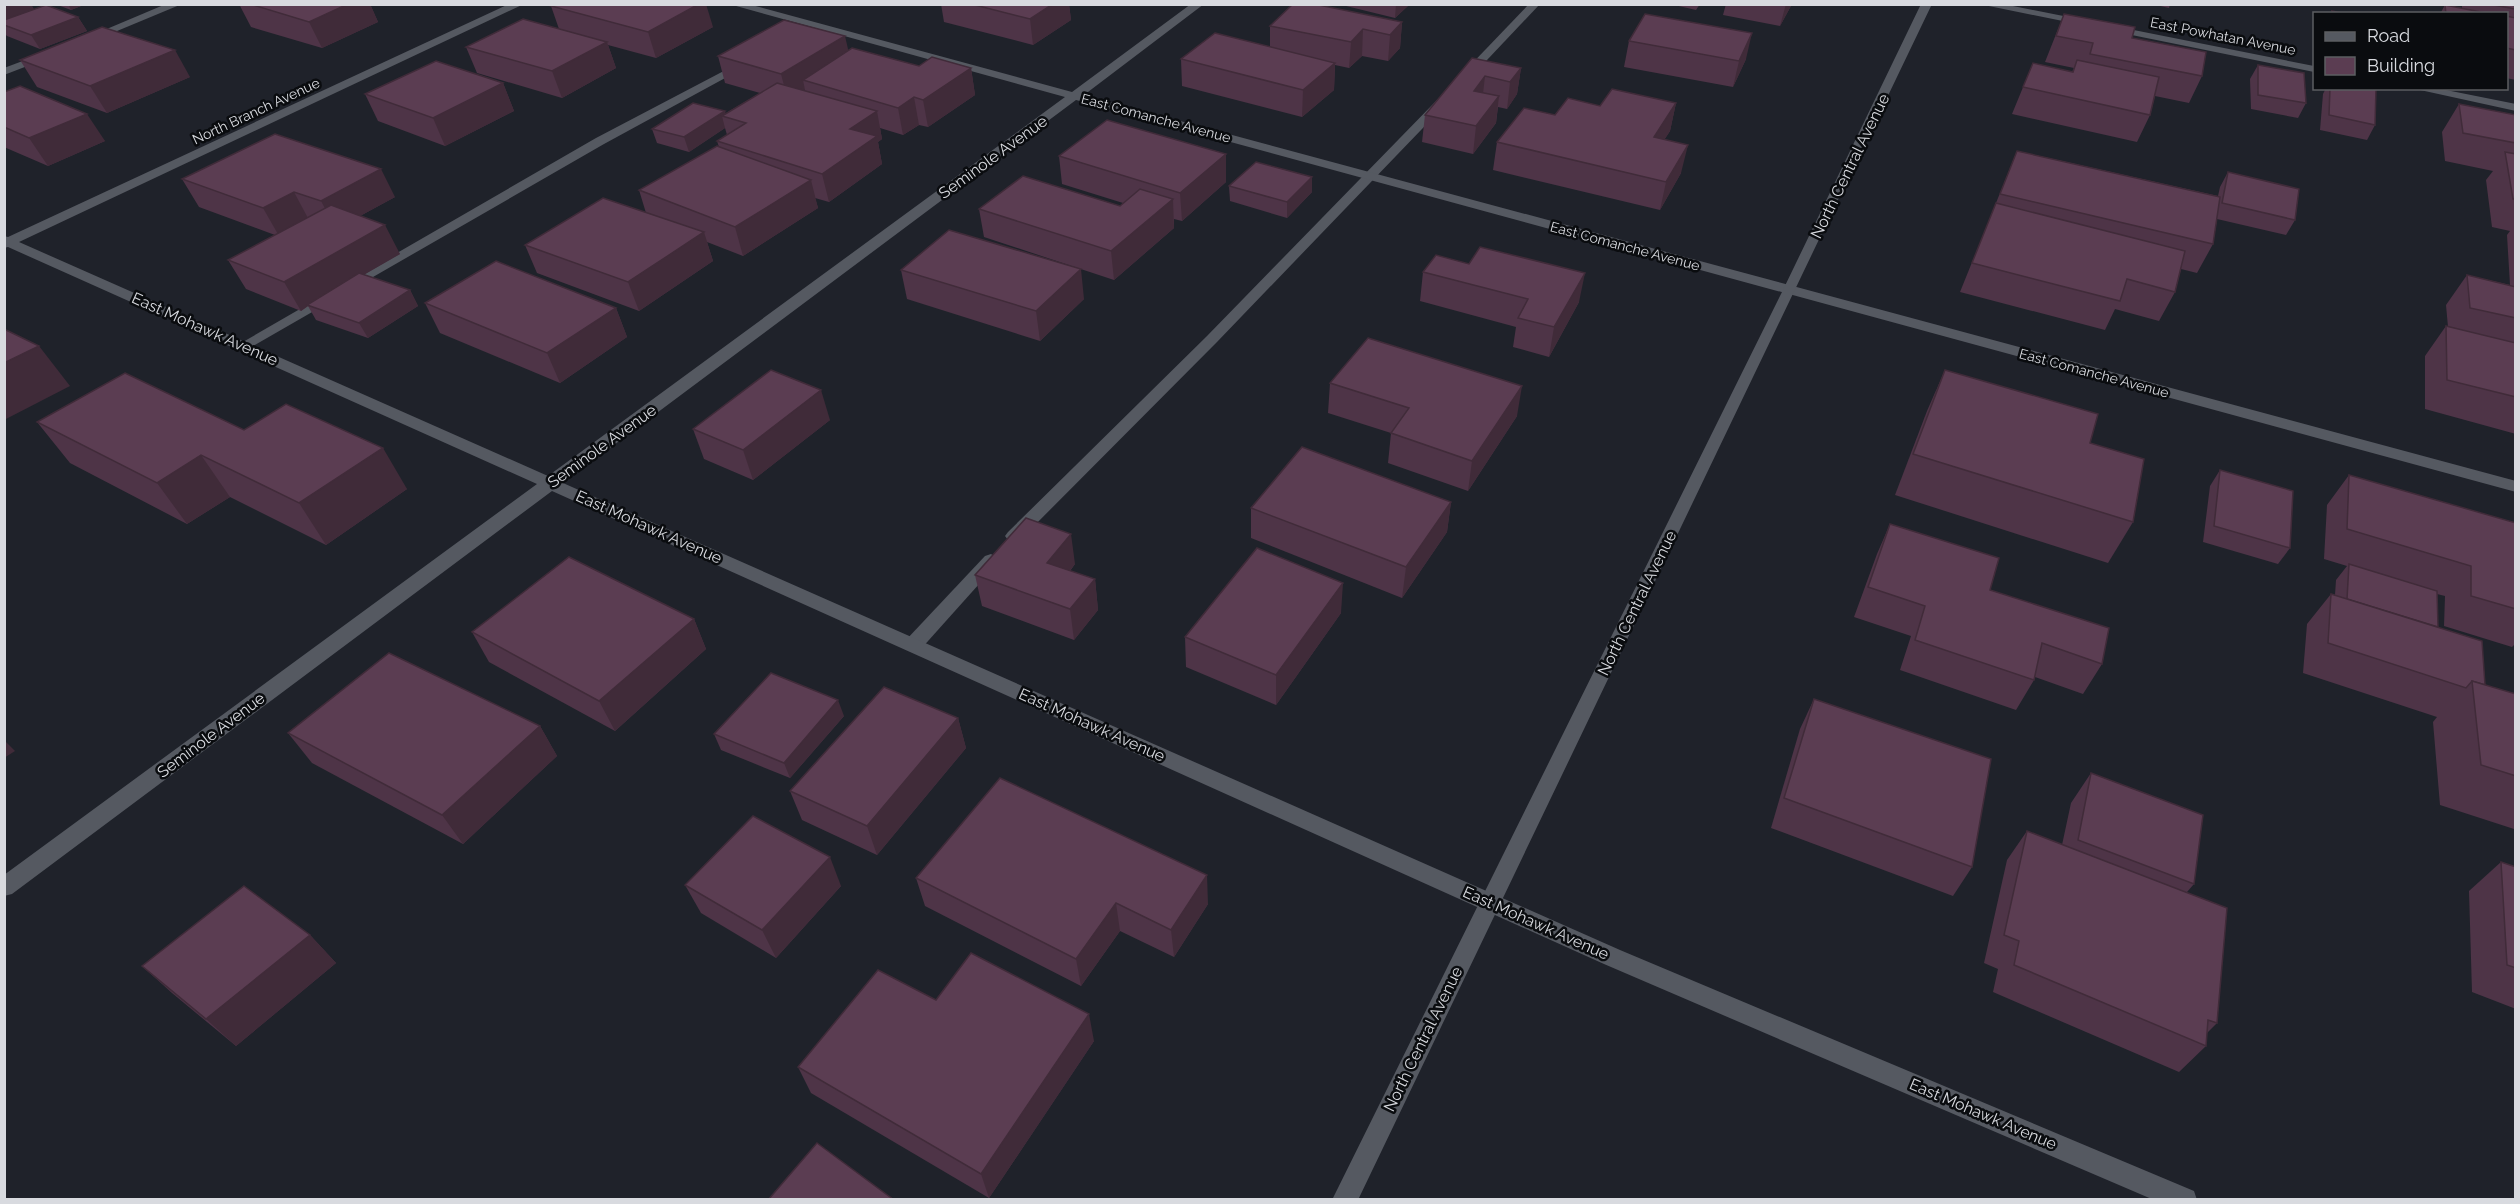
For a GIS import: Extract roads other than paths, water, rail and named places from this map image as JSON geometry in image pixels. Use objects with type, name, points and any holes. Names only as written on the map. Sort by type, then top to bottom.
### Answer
[{"type":"street","points":[[83,41],[177,4]]},
{"type":"street","name":"North Branch Avenue","points":[[6,242],[519,4]]},
{"type":"street","name":"East Comanche Avenue","points":[[734,4],[2516,487]]},
{"type":"street","name":"Seminole Avenue","points":[[4,887],[1199,4]]},
{"type":"street","points":[[913,645],[1002,548],[1212,339],[1535,4]]},
{"type":"street","name":"North Central Avenue","points":[[1344,1200],[1790,292],[1927,4]]},
{"type":"street","name":"East Powhatan Avenue","points":[[1984,4],[2313,69]]},
{"type":"street","points":[[794,38],[815,26]]},
{"type":"street","points":[[4,72],[60,50]]},
{"type":"street","points":[[243,346],[600,141],[752,61]]},
{"type":"street","points":[[2426,90],[2516,108]]},
{"type":"street","name":"East Mohawk Avenue","points":[[6,242],[1490,903],[2185,1200]]}]
